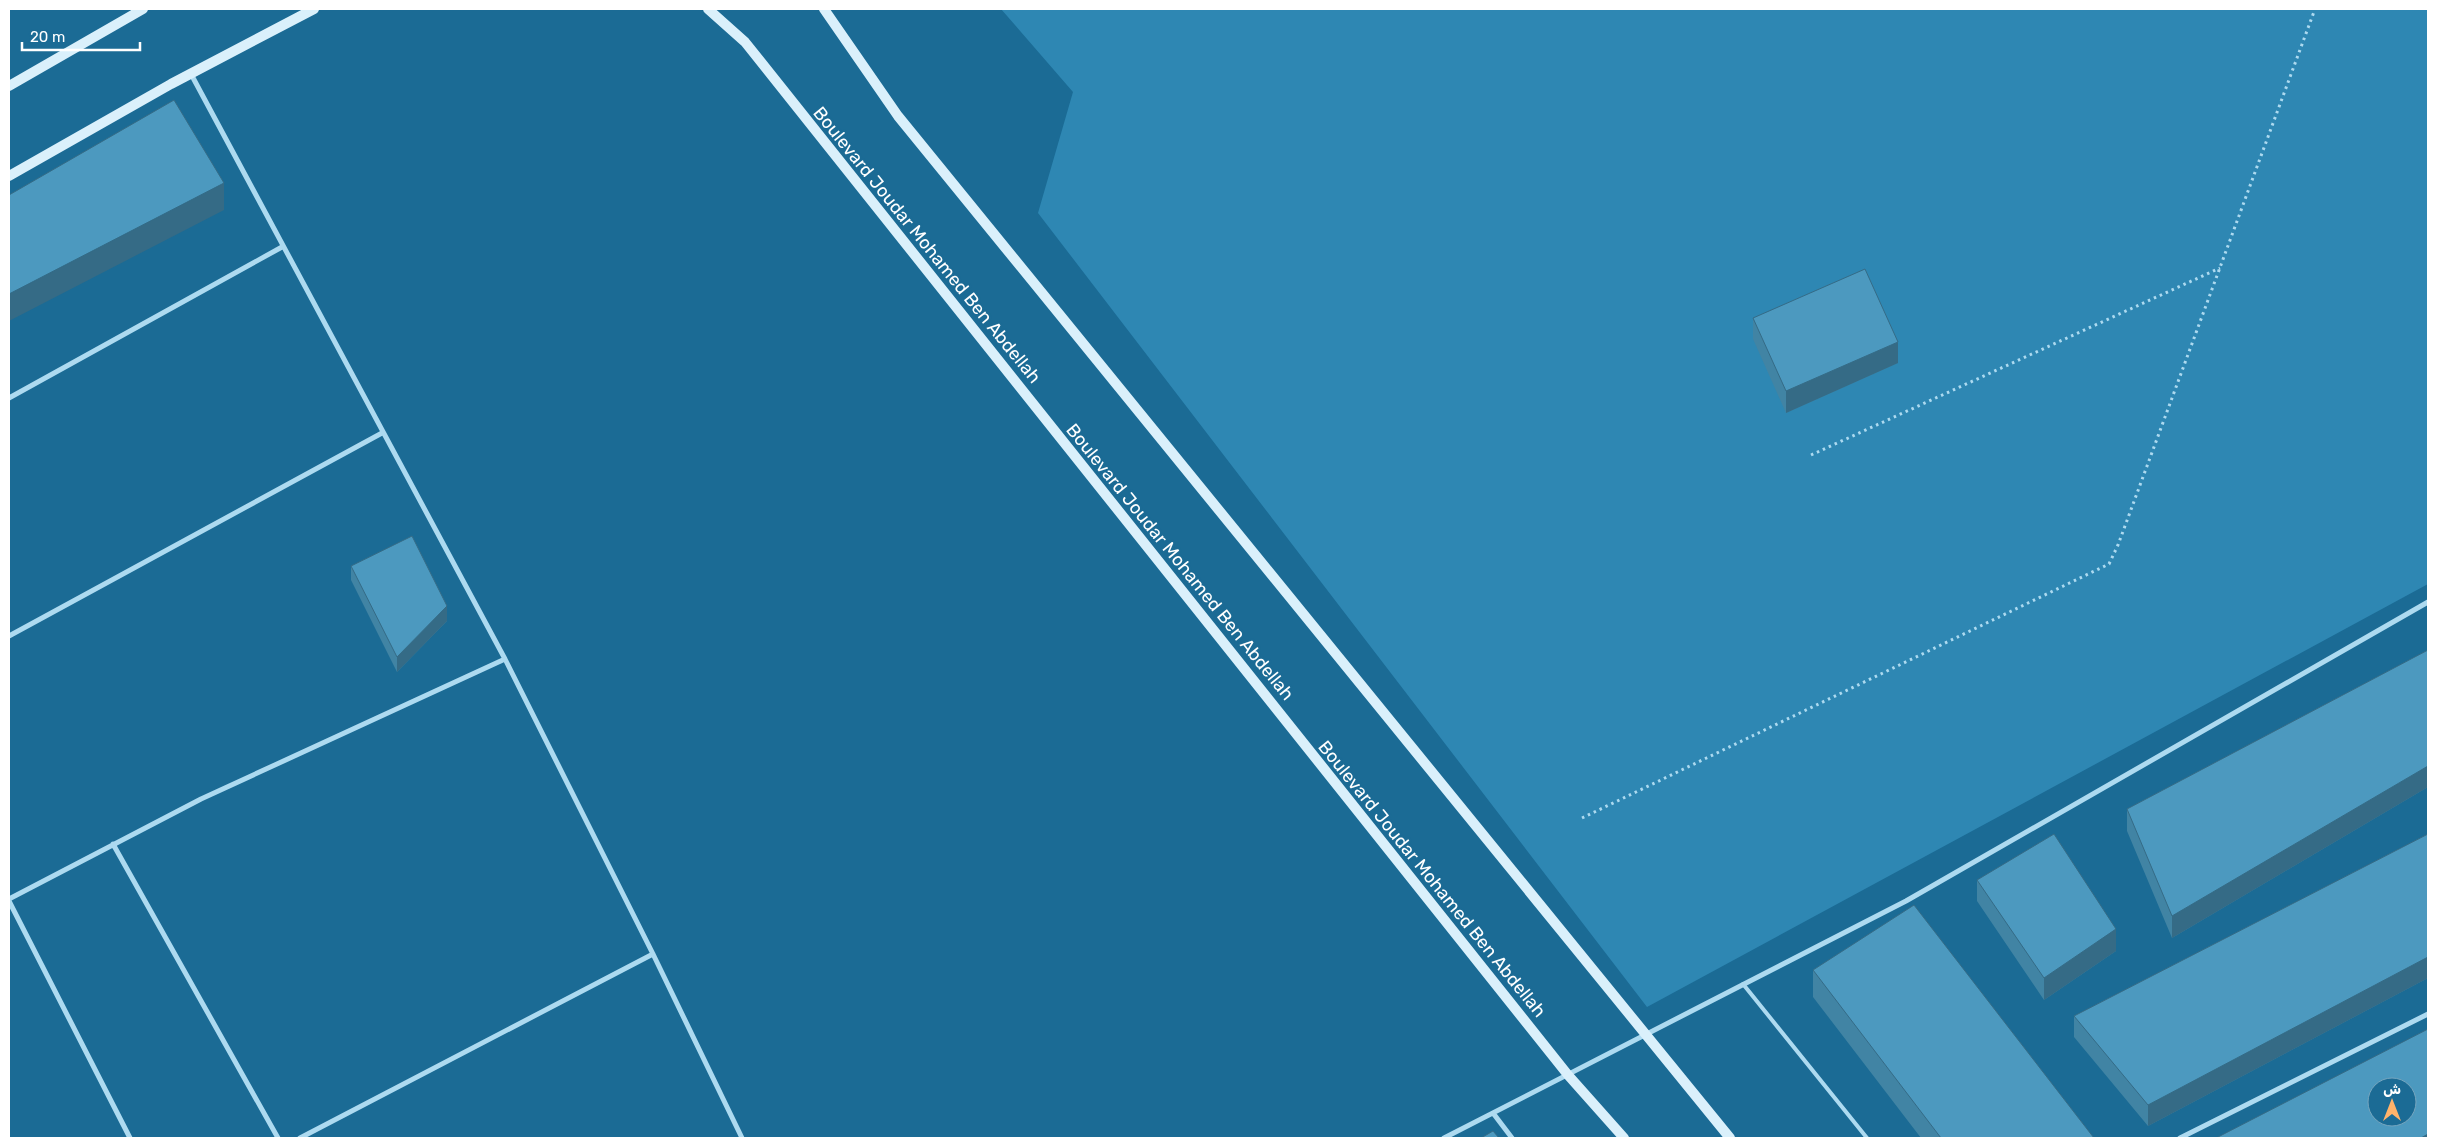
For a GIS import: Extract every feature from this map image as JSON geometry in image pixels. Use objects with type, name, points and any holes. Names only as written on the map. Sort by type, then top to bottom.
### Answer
[{"type":"main road","points":[[9,86],[144,9]]},
{"type":"main road","points":[[9,176],[191,74],[314,9]]},
{"type":"main road","name":"Boulevard Joudar Mohamed Ben Abdellah","points":[[708,9],[745,42],[1568,1075],[1624,1138]]},
{"type":"main road","points":[[824,9],[898,116],[1730,1138]]},
{"type":"street","points":[[191,74],[282,247],[505,659],[653,954],[742,1138]]},
{"type":"street","points":[[9,398],[282,247]]},
{"type":"street","points":[[9,636],[382,433]]},
{"type":"street","points":[[1444,1138],[1906,901],[2428,602]]},
{"type":"street","points":[[130,1138],[9,900],[201,799],[505,659]]},
{"type":"street","points":[[113,844],[278,1138]]},
{"type":"street","points":[[1906,901],[1912,909]]},
{"type":"street","points":[[300,1138],[653,954]]},
{"type":"street","points":[[2180,1138],[2428,1014]]},
{"type":"street","points":[[1493,1113],[1512,1138]]},
{"type":"lane","points":[[1743,984],[1866,1138]]},
{"type":"path","points":[[1582,818],[2109,564],[2118,546],[2315,9]]},
{"type":"path","points":[[1811,455],[2220,267]]},
{"type":"shaded area","points":[[1001,9],[2428,9],[2428,584],[1647,1007],[1038,213],[1073,92]]},
{"type":"building","points":[[174,100],[224,183],[9,294],[9,195]]},
{"type":"building","points":[[1865,269],[1898,342],[1786,391],[1753,318]]},
{"type":"building","points":[[412,536],[447,606],[397,657],[351,566]]},
{"type":"building","points":[[2428,650],[2428,766],[2172,916],[2127,809]]},
{"type":"building","points":[[2054,834],[2116,929],[2044,978],[1977,880]]},
{"type":"building","points":[[2428,834],[2428,957],[2148,1105],[2074,1016]]},
{"type":"building","points":[[1914,905],[2094,1138],[1941,1138],[1813,970]]},
{"type":"building","points":[[2428,1029],[2428,1134],[2421,1138],[2216,1138]]},
{"type":"building","points":[[1493,1131],[1499,1138],[1481,1138]]}]
